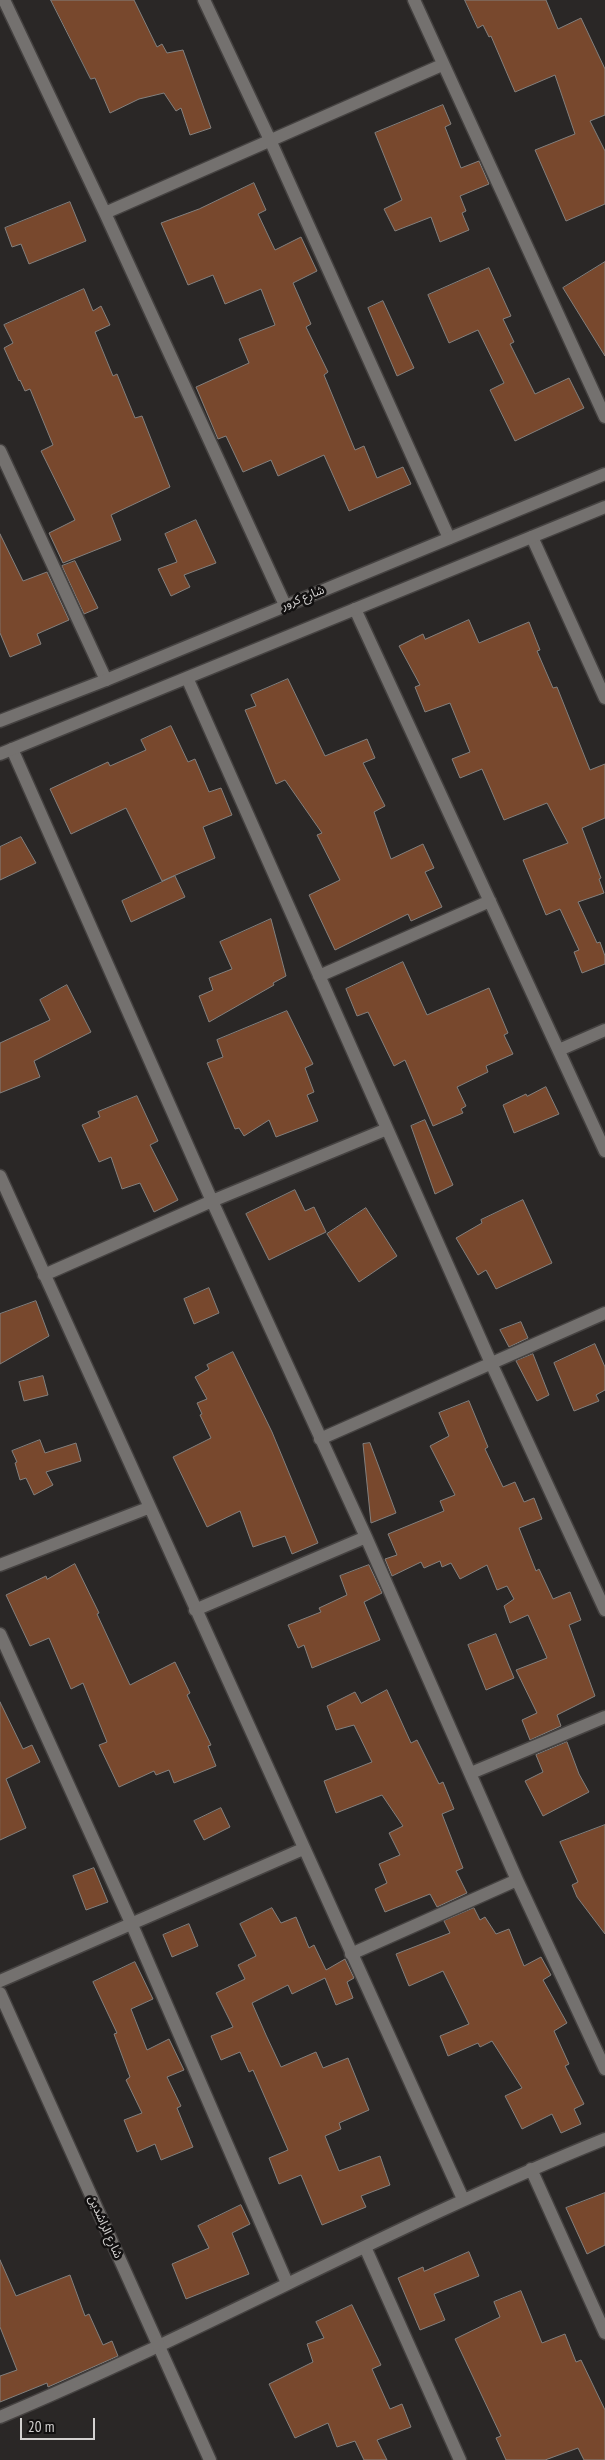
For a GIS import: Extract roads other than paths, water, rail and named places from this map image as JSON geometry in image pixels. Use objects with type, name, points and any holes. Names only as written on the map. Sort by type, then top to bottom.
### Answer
[{"type":"street","points":[[204,0],[270,140],[449,538]]},
{"type":"street","points":[[414,0],[442,65],[605,417]]},
{"type":"street","points":[[4,9],[105,213],[285,605]]},
{"type":"street","points":[[105,213],[442,65]]},
{"type":"street","points":[[0,451],[106,680]]},
{"type":"street","name":"شارع كرور","points":[[0,721],[106,680],[605,474]]},
{"type":"street","points":[[605,508],[355,609],[188,680],[6,752],[366,1537],[472,1773],[517,1880],[605,2069]]},
{"type":"street","points":[[532,537],[605,698]]},
{"type":"street","points":[[355,609],[605,1151]]},
{"type":"street","points":[[188,680],[491,1363],[605,1610]]},
{"type":"street","points":[[319,976],[490,902]]},
{"type":"street","points":[[559,1050],[605,1030]]},
{"type":"street","points":[[44,1275],[212,1201],[387,1129]]},
{"type":"street","points":[[0,1176],[148,1508],[463,2199]]},
{"type":"street","points":[[320,1439],[605,1313]]},
{"type":"street","points":[[0,1565],[148,1508]]},
{"type":"street","points":[[195,1610],[366,1537]]},
{"type":"street","points":[[0,1634],[132,1925],[286,2282]]},
{"type":"street","points":[[472,1773],[605,1717]]},
{"type":"street","points":[[0,1981],[132,1925],[303,1848]]},
{"type":"street","points":[[351,1954],[517,1880]]},
{"type":"street","name":"شارع الراشدين","points":[[0,1993],[210,2460]]},
{"type":"street","points":[[0,2416],[160,2347],[286,2282],[365,2247],[463,2199],[530,2169],[605,2139]]},
{"type":"street","points":[[530,2169],[605,2333]]},
{"type":"street","points":[[365,2247],[460,2460]]}]
